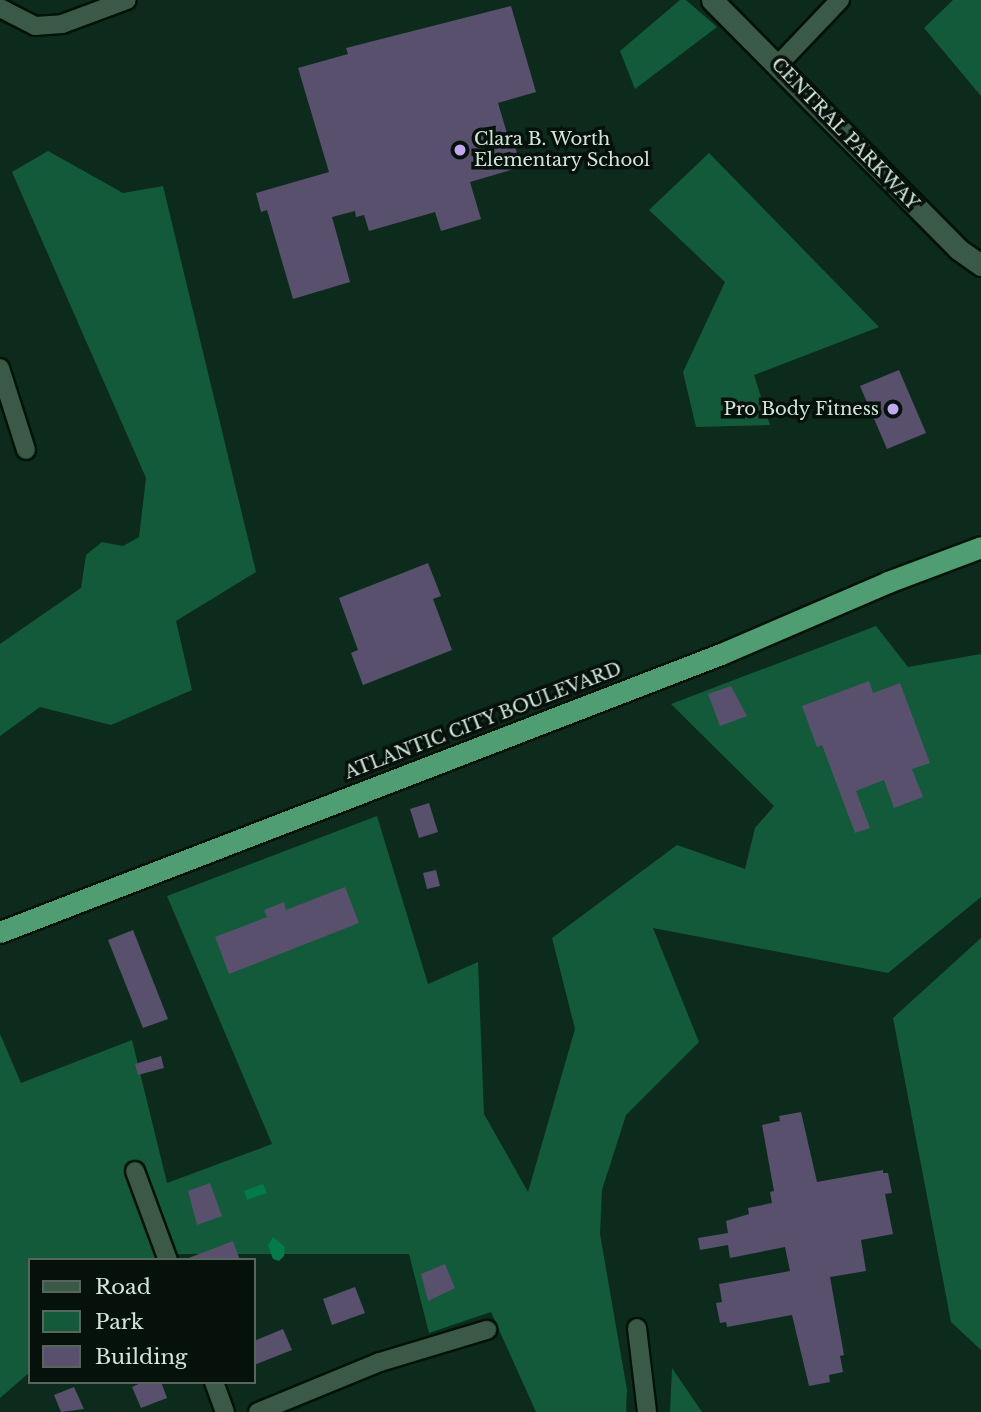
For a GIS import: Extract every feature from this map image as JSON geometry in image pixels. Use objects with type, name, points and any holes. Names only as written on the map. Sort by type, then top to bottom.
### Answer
[{"type":"highway","name":"ATLANTIC CITY BOULEVARD","points":[[0,932],[721,654],[888,583],[981,547]]},
{"type":"main road","name":"CENTRAL PARKWAY","points":[[712,0],[958,249],[981,265]]},
{"type":"street","points":[[0,8],[35,26],[62,24],[127,0]]},
{"type":"street","points":[[778,65],[841,0]]},
{"type":"street","points":[[0,368],[26,450]]},
{"type":"street","points":[[135,1171],[167,1258]]},
{"type":"street","points":[[637,1328],[647,1412]]},
{"type":"street","points":[[258,1412],[380,1362],[487,1330]]},
{"type":"street","points":[[215,1384],[225,1412]]},
{"type":"green space","points":[[680,0],[686,0],[717,27],[635,89],[620,51]]},
{"type":"green space","points":[[953,0],[981,0],[981,96],[924,28]]},
{"type":"green space","points":[[48,151],[123,193],[163,186],[256,572],[176,621],[192,690],[111,725],[40,707],[0,736],[0,644],[81,588],[86,555],[102,542],[123,546],[139,537],[146,478],[12,172]]},
{"type":"green space","points":[[709,153],[879,327],[754,375],[770,425],[696,427],[683,372],[725,282],[649,210]]},
{"type":"green space","points":[[876,626],[908,667],[981,654],[981,897],[888,973],[653,928],[699,1042],[626,1115],[602,1190],[600,1234],[627,1390],[626,1412],[536,1412],[491,1312],[429,1333],[409,1254],[163,1254],[159,1258],[28,1258],[28,1374],[0,1398],[0,1034],[21,1083],[132,1040],[167,1183],[272,1144],[167,896],[377,816],[428,984],[478,962],[484,1114],[528,1192],[575,1029],[552,938],[677,845],[745,869],[755,828],[774,806],[671,704]]},
{"type":"green space","points":[[981,938],[981,1350],[951,1322],[893,1018]]},
{"type":"green space","points":[[672,1368],[702,1412],[670,1412]]},
{"type":"shaded area","points":[[263,1184],[267,1193],[247,1200],[244,1191]]},
{"type":"shaded area","points":[[273,1237],[285,1247],[284,1256],[279,1261],[273,1259],[268,1245]]},
{"type":"building","name":"Clara B. Worth Elementary School","points":[[511,6],[536,92],[498,103],[511,147],[515,146],[521,167],[470,182],[481,219],[441,231],[435,212],[369,231],[364,215],[356,217],[355,211],[332,217],[350,282],[293,299],[267,210],[261,212],[256,193],[329,172],[298,68],[348,54],[346,48]]},
{"type":"building","name":"Pro Body Fitness","points":[[899,370],[926,433],[887,449],[860,386]]},
{"type":"building","points":[[428,563],[441,596],[433,599],[452,650],[363,685],[351,653],[358,650],[339,598]]},
{"type":"building","points":[[869,681],[873,693],[900,683],[930,763],[912,769],[923,797],[894,808],[884,780],[856,791],[870,828],[855,833],[822,745],[817,747],[802,706]]},
{"type":"building","points":[[731,686],[747,716],[720,726],[708,694]]},
{"type":"building","points":[[429,803],[438,832],[419,838],[410,809]]},
{"type":"building","points":[[436,870],[440,886],[427,889],[423,873]]},
{"type":"building","points":[[345,887],[359,923],[229,974],[215,937],[267,917],[264,910],[284,902],[286,910]]},
{"type":"building","points":[[133,930],[168,1019],[143,1028],[108,940]]},
{"type":"building","points":[[161,1056],[164,1068],[138,1075],[135,1064]]},
{"type":"building","points":[[801,1112],[817,1182],[883,1170],[883,1173],[888,1173],[892,1193],[885,1194],[893,1234],[861,1240],[866,1271],[830,1277],[844,1355],[840,1356],[843,1372],[829,1375],[830,1382],[809,1386],[792,1315],[727,1327],[726,1322],[720,1323],[716,1303],[722,1302],[719,1284],[790,1271],[785,1247],[730,1258],[728,1245],[700,1250],[698,1238],[728,1233],[726,1221],[749,1214],[748,1208],[772,1203],[770,1192],[774,1191],[762,1125],[780,1121],[779,1116]]},
{"type":"building","points":[[210,1183],[222,1216],[197,1225],[188,1191]]},
{"type":"building","points":[[233,1241],[239,1258],[189,1258]]},
{"type":"building","points":[[445,1264],[455,1288],[428,1301],[421,1274]]},
{"type":"building","points":[[355,1287],[365,1313],[332,1325],[323,1299]]},
{"type":"building","points":[[283,1329],[292,1350],[256,1364],[256,1340]]},
{"type":"building","points":[[139,1384],[162,1384],[167,1398],[141,1408],[132,1387]]},
{"type":"building","points":[[74,1387],[84,1409],[61,1412],[54,1395]]},
{"type":"place","name":"Clara B. Worth Elementary School","points":[[460,150]]},
{"type":"place","name":"Pro Body Fitness","points":[[893,409]]}]
